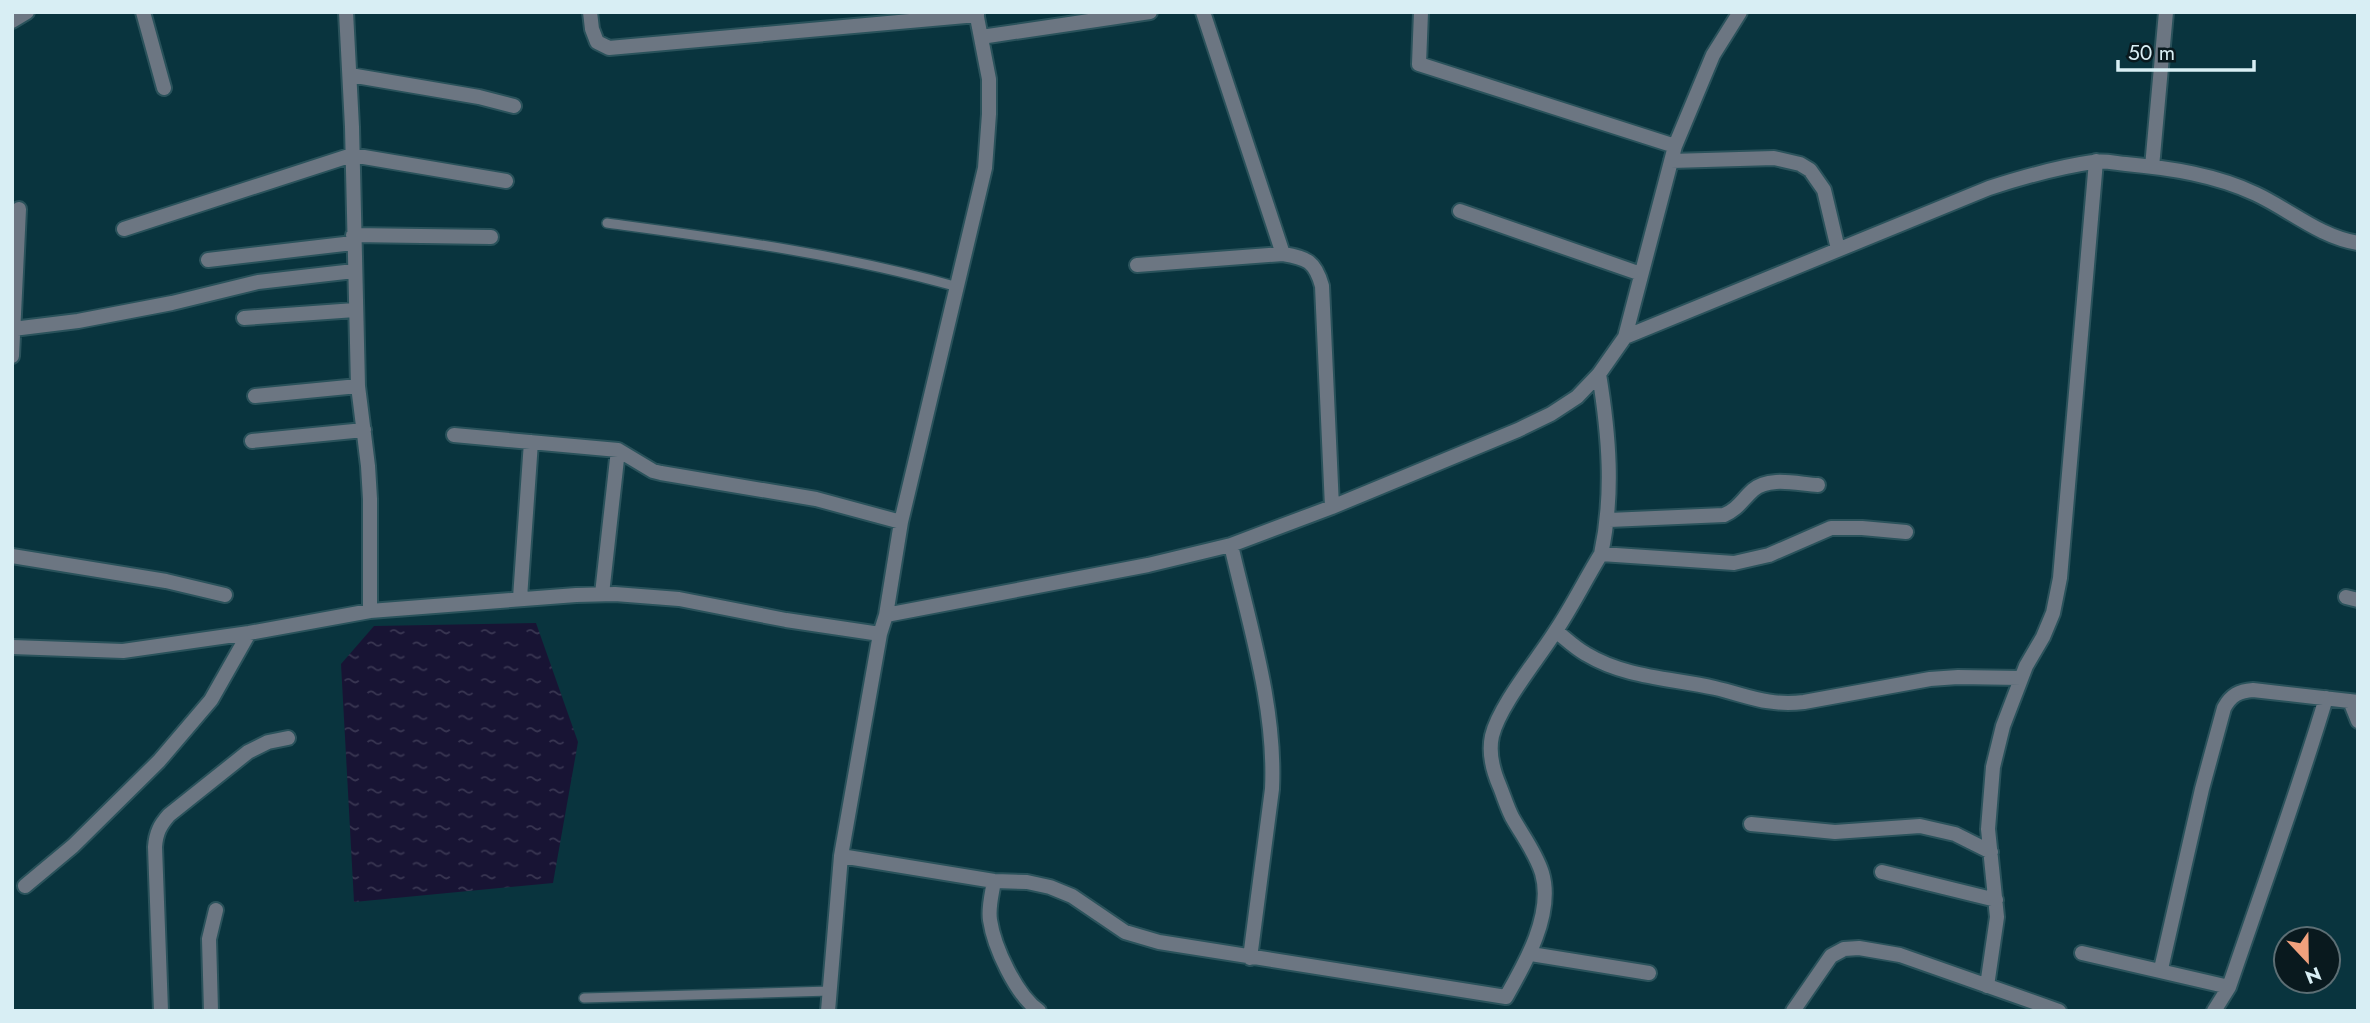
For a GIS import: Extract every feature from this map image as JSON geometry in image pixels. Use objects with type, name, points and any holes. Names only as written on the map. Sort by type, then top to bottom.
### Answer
[{"type":"street","points":[[12,21],[27,12]]},
{"type":"street","points":[[143,12],[164,88]]},
{"type":"street","points":[[346,12],[358,386],[370,499],[370,611]]},
{"type":"street","points":[[590,12],[597,42],[609,48],[976,14],[989,79],[985,168],[901,522],[886,615],[880,634],[841,856],[828,1011]]},
{"type":"street","points":[[981,37],[1150,12]]},
{"type":"street","points":[[1203,12],[1283,254]]},
{"type":"street","points":[[1421,12],[1419,64],[1675,146]]},
{"type":"street","points":[[886,615],[1148,565],[1231,545],[1332,507],[1552,414],[1577,397],[1599,374],[1625,337],[1675,146],[1713,55],[1740,12]]},
{"type":"street","points":[[2152,167],[2166,12]]},
{"type":"street","points":[[350,75],[479,97],[514,106]]},
{"type":"street","points":[[124,229],[352,155],[506,181]]},
{"type":"street","points":[[1671,161],[1774,158],[1800,164],[1810,170],[1824,190],[1838,249]]},
{"type":"street","points":[[1987,986],[1997,917],[1988,829],[1993,767],[2003,726],[2021,678],[2053,613],[2060,578],[2096,161]]},
{"type":"street","points":[[1625,337],[1989,188],[2096,161],[2152,167],[2211,178],[2245,189],[2325,233],[2358,243]]},
{"type":"street","points":[[12,356],[19,209]]},
{"type":"street","points":[[1460,211],[1641,274]]},
{"type":"street","points":[[208,260],[353,239],[491,237]]},
{"type":"street","points":[[1138,265],[1283,254],[1302,257],[1318,271],[1322,286],[1332,507]]},
{"type":"street","points":[[13,329],[78,321],[293,276],[354,271]]},
{"type":"street","points":[[244,318],[355,310]]},
{"type":"street","points":[[1499,1011],[1531,954],[1544,904],[1542,874],[1536,858],[1511,815],[1492,767],[1492,735],[1500,717],[1556,631],[1601,554],[1609,520],[1609,448],[1599,374]]},
{"type":"street","points":[[255,396],[358,386]]},
{"type":"street","points":[[252,441],[364,429]]},
{"type":"street","points":[[454,435],[618,450],[653,471],[816,499],[901,522]]},
{"type":"street","points":[[520,598],[531,442]]},
{"type":"street","points":[[602,594],[618,450]]},
{"type":"street","points":[[1609,520],[1724,515],[1734,511],[1753,490],[1762,485],[1781,482],[1818,485]]},
{"type":"street","points":[[1601,554],[1734,563],[1769,555],[1831,528],[1906,532]]},
{"type":"street","points":[[1231,545],[1263,685],[1273,764],[1250,958]]},
{"type":"street","points":[[12,556],[166,581],[225,595]]},
{"type":"street","points":[[12,647],[123,651],[249,633],[370,611],[602,594],[679,599],[786,620],[880,634]]},
{"type":"street","points":[[1556,631],[1584,653],[1629,672],[1714,688],[1764,702],[1804,702],[1930,679],[2021,678]]},
{"type":"street","points":[[25,886],[73,846],[159,761],[211,700],[249,633]]},
{"type":"street","points":[[2161,969],[2202,789],[2224,708],[2230,698],[2244,690],[2253,690],[2354,701],[2358,721]]},
{"type":"street","points":[[2214,1011],[2229,987],[2283,827],[2303,777],[2326,698]]},
{"type":"street","points":[[161,1011],[155,847],[160,826],[169,815],[247,752],[268,742],[288,738]]},
{"type":"street","points":[[1751,824],[1835,832],[1920,826],[1955,835],[1991,852]]},
{"type":"street","points":[[841,856],[994,881],[1027,882],[1050,887],[1072,896],[1125,932],[1140,938],[1250,958],[1506,997]]},
{"type":"street","points":[[1882,872],[1997,900]]},
{"type":"street","points":[[994,881],[989,907],[994,938],[1005,965],[1030,1004],[1039,1011]]},
{"type":"street","points":[[211,1011],[209,939],[216,910]]},
{"type":"street","points":[[1793,1011],[1831,956],[1844,950],[1859,948],[1899,955],[2059,1011]]},
{"type":"street","points":[[2082,953],[2161,969],[2229,987]]},
{"type":"street","points":[[1531,954],[1649,973]]},
{"type":"lane","points":[[607,223],[844,258],[958,287]]},
{"type":"lane","points":[[584,998],[830,991]]},
{"type":"water","points":[[536,623],[578,742],[553,883],[354,902],[341,664],[374,626]]}]
